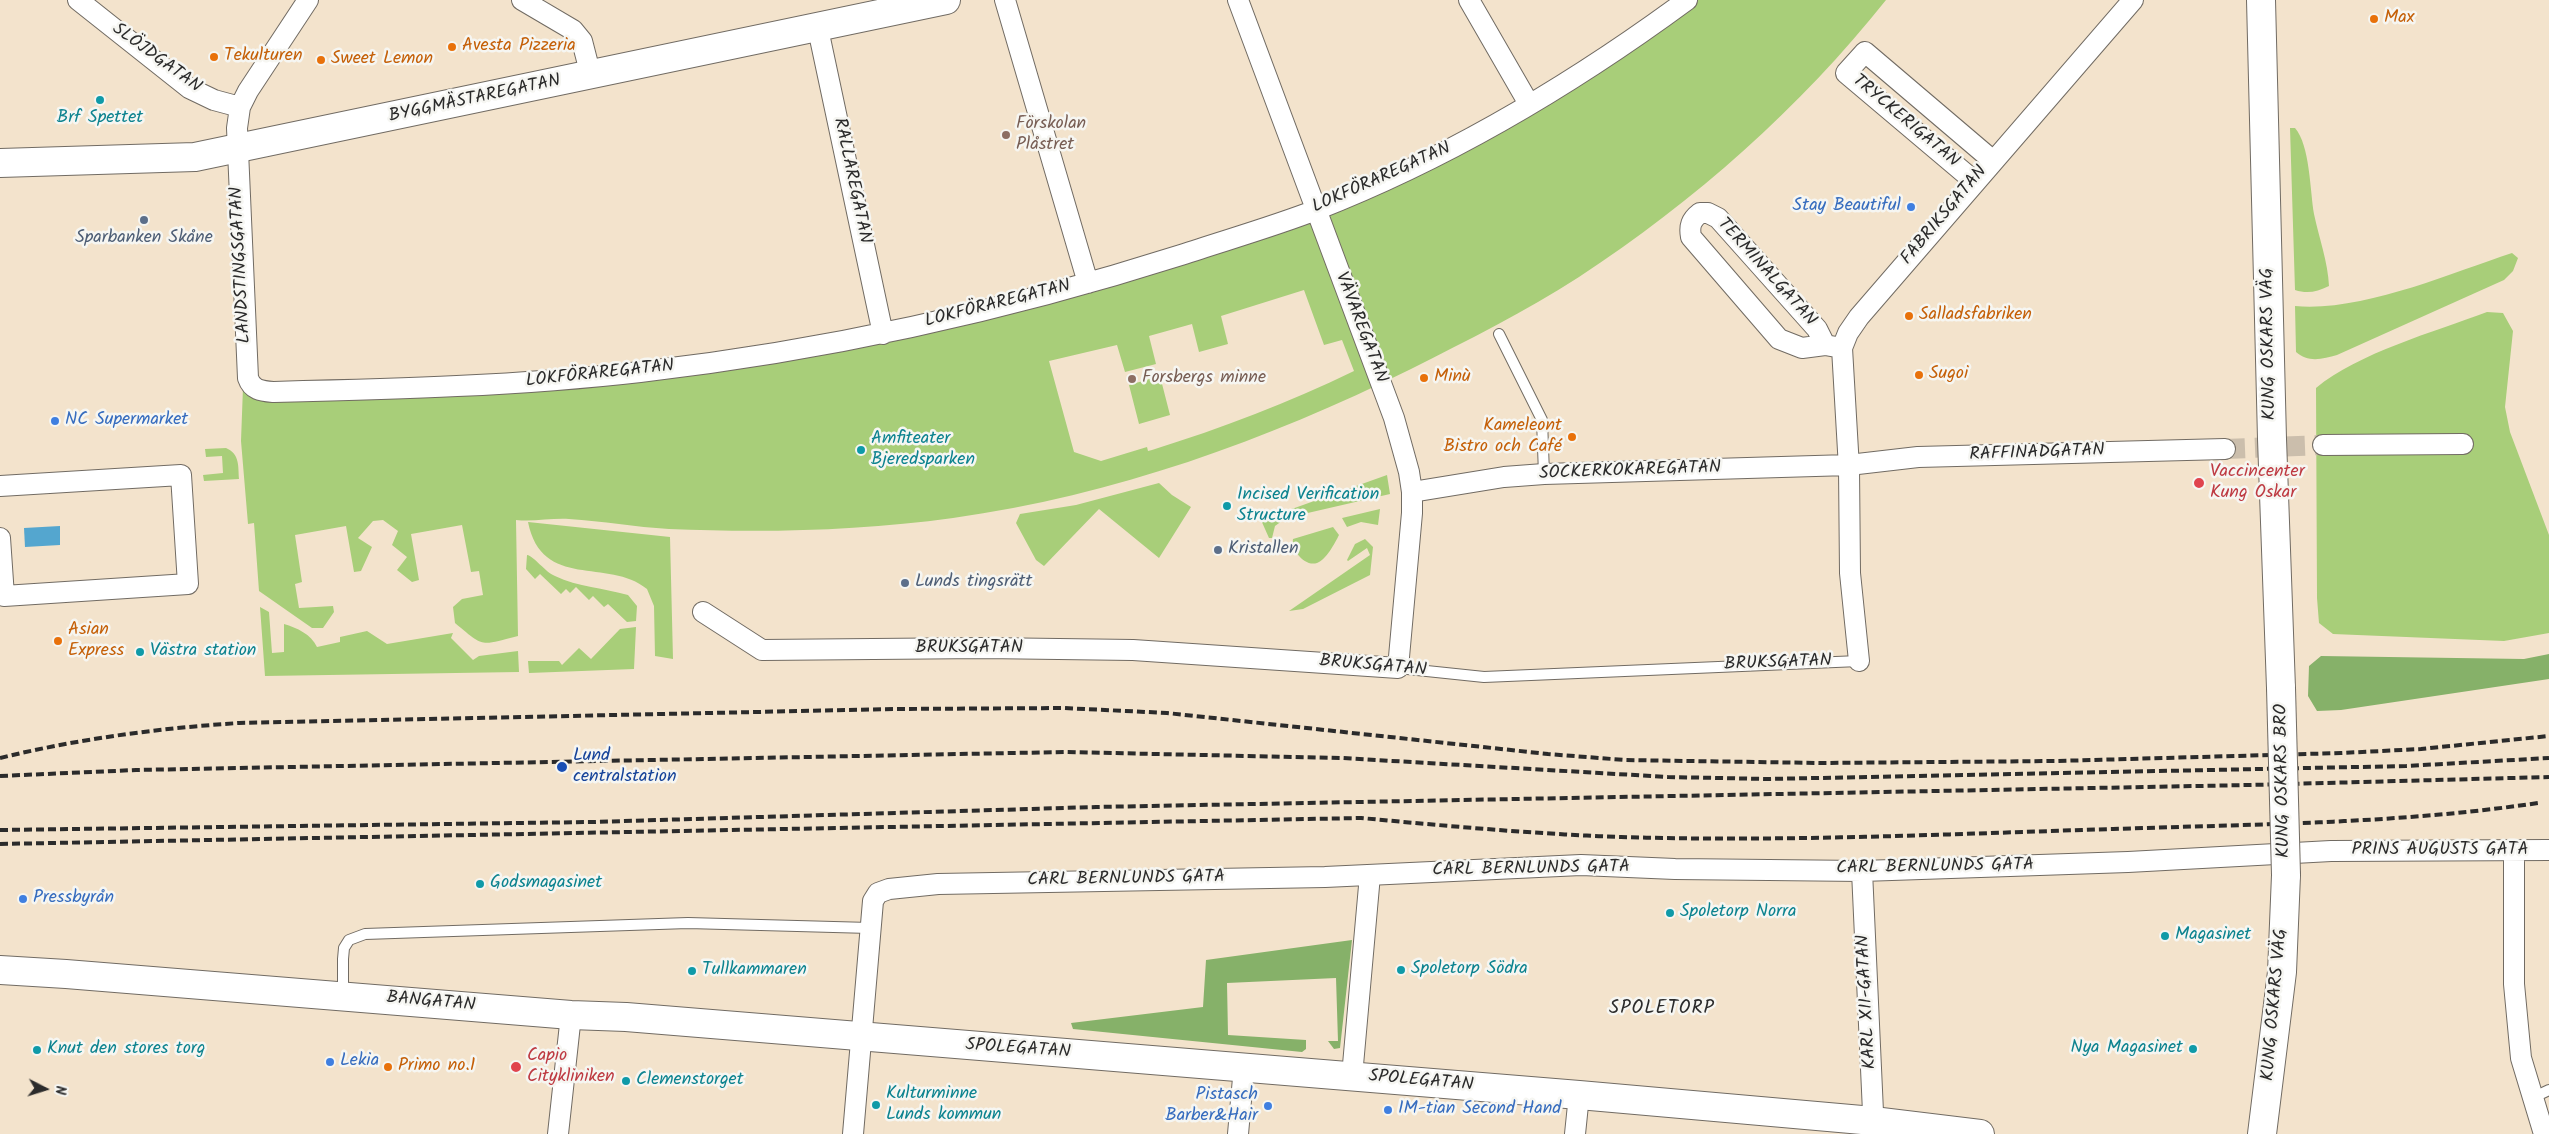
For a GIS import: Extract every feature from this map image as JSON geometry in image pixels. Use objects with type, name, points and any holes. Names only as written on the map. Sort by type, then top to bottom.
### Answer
[{"type":"street","name":"SLÖJDGATAN","points":[[78,0],[189,88],[214,100],[240,107]]},
{"type":"street","points":[[240,107],[248,91],[308,0]]},
{"type":"street","points":[[522,0],[573,30],[582,41],[591,76]]},
{"type":"street","name":"BYGGMÄSTAREGATAN","points":[[0,163],[195,157],[818,29],[914,4],[946,0]]},
{"type":"street","points":[[1005,0],[1088,282]]},
{"type":"street","name":"VÄVAREGATAN","points":[[1238,0],[1394,418],[1412,492],[1398,668]]},
{"type":"street","points":[[1469,0],[1529,104]]},
{"type":"street","name":"LOKFÖRAREGATAN","points":[[250,382],[257,389],[273,392],[411,389],[550,381],[727,361],[883,334],[1017,302],[1198,249],[1316,210],[1433,156],[1573,80],[1687,0]]},
{"type":"street","name":"KUNG OSKARS VÄG","points":[[2261,0],[2272,448],[2281,688]]},
{"type":"street","name":"FABRIKSGATAN","points":[[1849,465],[1834,346],[1848,333],[1859,317],[1974,180],[2126,2]]},
{"type":"street","name":"RALLAREGATAN","points":[[818,29],[883,334]]},
{"type":"street","name":"TRYCKERIGATAN","points":[[1974,180],[1846,72],[1865,52],[1992,160]]},
{"type":"street","name":"LANDSTINGSGATAN","points":[[240,107],[237,148],[250,382]]},
{"type":"street","name":"TERMINALGATAN","points":[[1700,213],[1708,213],[1718,218],[1834,346],[1802,348],[1780,338],[1691,237],[1692,219],[1700,213]]},
{"type":"street","points":[[2323,445],[2463,444]]},
{"type":"street","name":"RAFFINADGATAN","points":[[1849,465],[1918,458],[2225,448]]},
{"type":"street","name":"SOCKERKOKAREGATAN","points":[[1412,492],[1504,477],[1544,474],[1849,465]]},
{"type":"street","name":"BRUKSGATAN","points":[[1849,465],[1850,573],[1859,661]]},
{"type":"street","points":[[0,486],[181,476],[188,584],[4,596],[0,538]]},
{"type":"street","name":"BRUKSGATAN","points":[[703,612],[762,650],[984,648],[1133,650],[1398,668]]},
{"type":"street","name":"KUNG OSKARS BRO","points":[[2281,688],[2286,875]]},
{"type":"street","points":[[2514,850],[2514,984],[2522,1058],[2540,1094],[2544,1134]]},
{"type":"street","name":"PRINS AUGUSTS GATA","points":[[2331,851],[2549,850]]},
{"type":"street","name":"CARL BERNLUNDS GATA","points":[[862,1038],[870,928],[875,896],[889,889],[938,884],[1370,875],[1581,865],[1675,870],[1862,871],[2128,862],[2331,851]]},
{"type":"street","name":"KARL XII-GATAN","points":[[1862,871],[1873,1128]]},
{"type":"street","points":[[1352,1076],[1370,875]]},
{"type":"street","name":"KUNG OSKARS VÄG","points":[[2262,1134],[2282,972],[2286,875]]},
{"type":"street","name":"BANGATAN","points":[[0,970],[572,1014],[635,1017],[862,1038]]},
{"type":"street","points":[[558,1134],[572,1014]]},
{"type":"street","points":[[853,1134],[862,1038]]},
{"type":"street","name":"SPOLEGATAN","points":[[862,1038],[1579,1095],[1873,1128],[1980,1134]]},
{"type":"street","points":[[1238,1134],[1244,1067]]},
{"type":"street","points":[[1575,1134],[1579,1095]]},
{"type":"lane","points":[[1499,334],[1542,420],[1544,474]]},
{"type":"lane","name":"BRUKSGATAN","points":[[1398,668],[1484,677],[1859,661]]},
{"type":"lane","points":[[342,996],[344,948],[349,940],[364,934],[688,923],[870,928]]},
{"type":"green space","points":[[1687,0],[1886,0],[1818,78],[1744,151],[1664,217],[1622,248],[1538,302],[1454,347],[1356,395],[1245,442],[1131,480],[1072,495],[1013,508],[953,518],[882,526],[740,531],[669,529],[569,519],[516,520],[518,636],[490,643],[479,641],[455,623],[453,607],[462,599],[483,595],[479,571],[471,572],[462,525],[411,534],[419,580],[412,582],[397,570],[407,557],[392,545],[398,531],[383,520],[373,521],[358,538],[372,547],[361,571],[354,572],[346,526],[295,535],[302,582],[295,584],[299,608],[333,606],[334,612],[323,628],[312,628],[259,591],[254,523],[248,524],[241,441],[243,387],[550,381],[1017,302],[1400,173]],"holes":[[[1304,290],[1324,345],[1342,340],[1354,371],[1280,404],[1204,433],[1152,450],[1148,451],[1147,447],[1101,461],[1074,452],[1049,361],[1117,345],[1125,372],[1156,364],[1149,336],[1192,324],[1199,352],[1228,344],[1221,316]]]},
{"type":"green space","points":[[2290,128],[2295,128],[2304,145],[2309,169],[2314,214],[2328,277],[2329,286],[2312,292],[2295,290]]},
{"type":"green space","points":[[2512,253],[2518,258],[2513,271],[2504,280],[2337,355],[2321,359],[2311,359],[2296,352],[2295,306],[2348,303],[2405,290]]},
{"type":"green space","points":[[2487,312],[2503,313],[2513,331],[2505,407],[2510,432],[2549,535],[2549,633],[2504,641],[2333,634],[2319,623],[2317,598],[2316,388],[2353,364],[2397,344]]},
{"type":"green space","points":[[1160,376],[1170,415],[1139,424],[1129,385]]},
{"type":"green space","points":[[226,448],[236,457],[239,479],[204,481],[203,475],[223,473],[222,456],[206,457],[205,449]]},
{"type":"green space","points":[[1387,475],[1390,494],[1286,518],[1275,526],[1272,538],[1269,538],[1261,520]]},
{"type":"green space","points":[[1159,483],[1172,495],[1191,507],[1159,558],[1099,509],[1044,566],[1036,560],[1016,523],[1020,514],[1076,505]]},
{"type":"green space","points":[[1380,509],[1378,525],[1361,522],[1347,527],[1342,518]]},
{"type":"green space","points":[[528,522],[670,537],[673,659],[655,656],[654,606],[647,589],[631,580],[562,565],[547,557],[536,543]]},
{"type":"green space","points":[[1333,527],[1339,535],[1324,558],[1312,564],[1299,556],[1294,548],[1293,539]]},
{"type":"green space","points":[[1365,539],[1373,547],[1370,575],[1303,609],[1289,611],[1370,555],[1367,548],[1347,560],[1355,544]]},
{"type":"green space","points":[[527,555],[551,574],[564,580],[628,595],[637,606],[636,621],[627,622],[608,604],[604,607],[593,596],[589,600],[576,587],[570,593],[566,589],[561,594],[540,574],[535,579],[526,569]]},
{"type":"green space","points":[[260,607],[269,612],[272,653],[284,652],[284,624],[307,635],[317,647],[340,642],[340,637],[367,631],[387,644],[453,633],[451,638],[473,660],[479,656],[518,651],[519,672],[265,676]]},
{"type":"green space","points":[[636,627],[634,669],[529,673],[528,661],[559,661],[562,665],[579,648],[591,659],[620,629]]},
{"type":"green space","points":[[2549,654],[2549,679],[2341,710],[2317,711],[2308,696],[2309,666],[2321,656],[2524,659]]},
{"type":"green space","points":[[1352,940],[1340,1048],[1334,1049],[1328,1041],[1338,1041],[1336,978],[1227,983],[1228,1035],[1306,1040],[1306,1049],[1302,1052],[1073,1029],[1071,1023],[1203,1007],[1206,960]]},
{"type":"water","points":[[60,526],[60,545],[25,547],[24,528]]},
{"type":"tunnel","points":[[2225,449],[2323,445]]},
{"type":"railway","points":[[0,758],[59,745],[119,735],[239,723],[896,709],[1064,708],[1167,713],[1548,754],[1625,760],[1820,763],[2057,761],[2421,749],[2549,736]]},
{"type":"railway","points":[[0,776],[136,770],[1064,752],[1342,758],[1668,777],[1768,779],[2406,766],[2549,758]]},
{"type":"railway","points":[[0,830],[592,822],[1096,807],[2250,785],[2549,777]]},
{"type":"railway","points":[[0,844],[1361,818],[1588,836],[1744,839],[1806,838],[2326,822],[2432,815],[2538,803]]},
{"type":"place","name":"Max","points":[[2374,19]]},
{"type":"place","name":"Avesta Pizzeria","points":[[452,47]]},
{"type":"place","name":"Tekulturen","points":[[214,57]]},
{"type":"place","name":"Sweet Lemon","points":[[321,60]]},
{"type":"place","name":"Brf Spettet","points":[[100,100]]},
{"type":"place","name":"Förskolan Plåstret","points":[[1006,135]]},
{"type":"place","name":"Stay Beautiful","points":[[1911,207]]},
{"type":"place","name":"Sparbanken Skåne","points":[[144,220]]},
{"type":"place","name":"Salladsfabriken","points":[[1909,316]]},
{"type":"place","name":"Sugoi","points":[[1919,375]]},
{"type":"place","name":"Minù","points":[[1424,378]]},
{"type":"place","name":"Forsbergs minne","points":[[1132,379]]},
{"type":"place","name":"NC Supermarket","points":[[55,421]]},
{"type":"place","name":"Kameleont Bistro och Café","points":[[1572,437]]},
{"type":"place","name":"Amfiteater Bjeredsparken","points":[[861,450]]},
{"type":"place","name":"Vaccincenter Kung Oskar","points":[[2199,483]]},
{"type":"place","name":"Incised Verification Structure","points":[[1227,506]]},
{"type":"place","name":"Kristallen","points":[[1218,550]]},
{"type":"place","name":"Lunds tingsrätt","points":[[905,583]]},
{"type":"place","name":"Asian Express","points":[[58,641]]},
{"type":"place","name":"Västra station","points":[[140,652]]},
{"type":"place","name":"Lund centralstation","points":[[562,767]]},
{"type":"place","name":"Godsmagasinet","points":[[480,884]]},
{"type":"place","name":"Pressbyrån","points":[[23,899]]},
{"type":"place","name":"Spoletorp Norra","points":[[1670,913]]},
{"type":"place","name":"Magasinet","points":[[2165,936]]},
{"type":"place","name":"Spoletorp Södra","points":[[1401,970]]},
{"type":"place","name":"Tullkammaren","points":[[692,971]]},
{"type":"place","name":"Nya Magasinet","points":[[2193,1049]]},
{"type":"place","name":"Knut den stores torg","points":[[37,1050]]},
{"type":"place","name":"Lekia","points":[[330,1062]]},
{"type":"place","name":"Primo no.1","points":[[388,1067]]},
{"type":"place","name":"Capio Citykliniken","points":[[516,1067]]},
{"type":"place","name":"Clemenstorget","points":[[626,1081]]},
{"type":"place","name":"Kulturminne Lunds kommun","points":[[876,1105]]},
{"type":"place","name":"Pistasch Barber&Hair","points":[[1268,1106]]},
{"type":"place","name":"IM-tian Second Hand","points":[[1388,1110]]},
{"type":"district","name":"SPOLETORP","points":[[1662,1010]]}]
